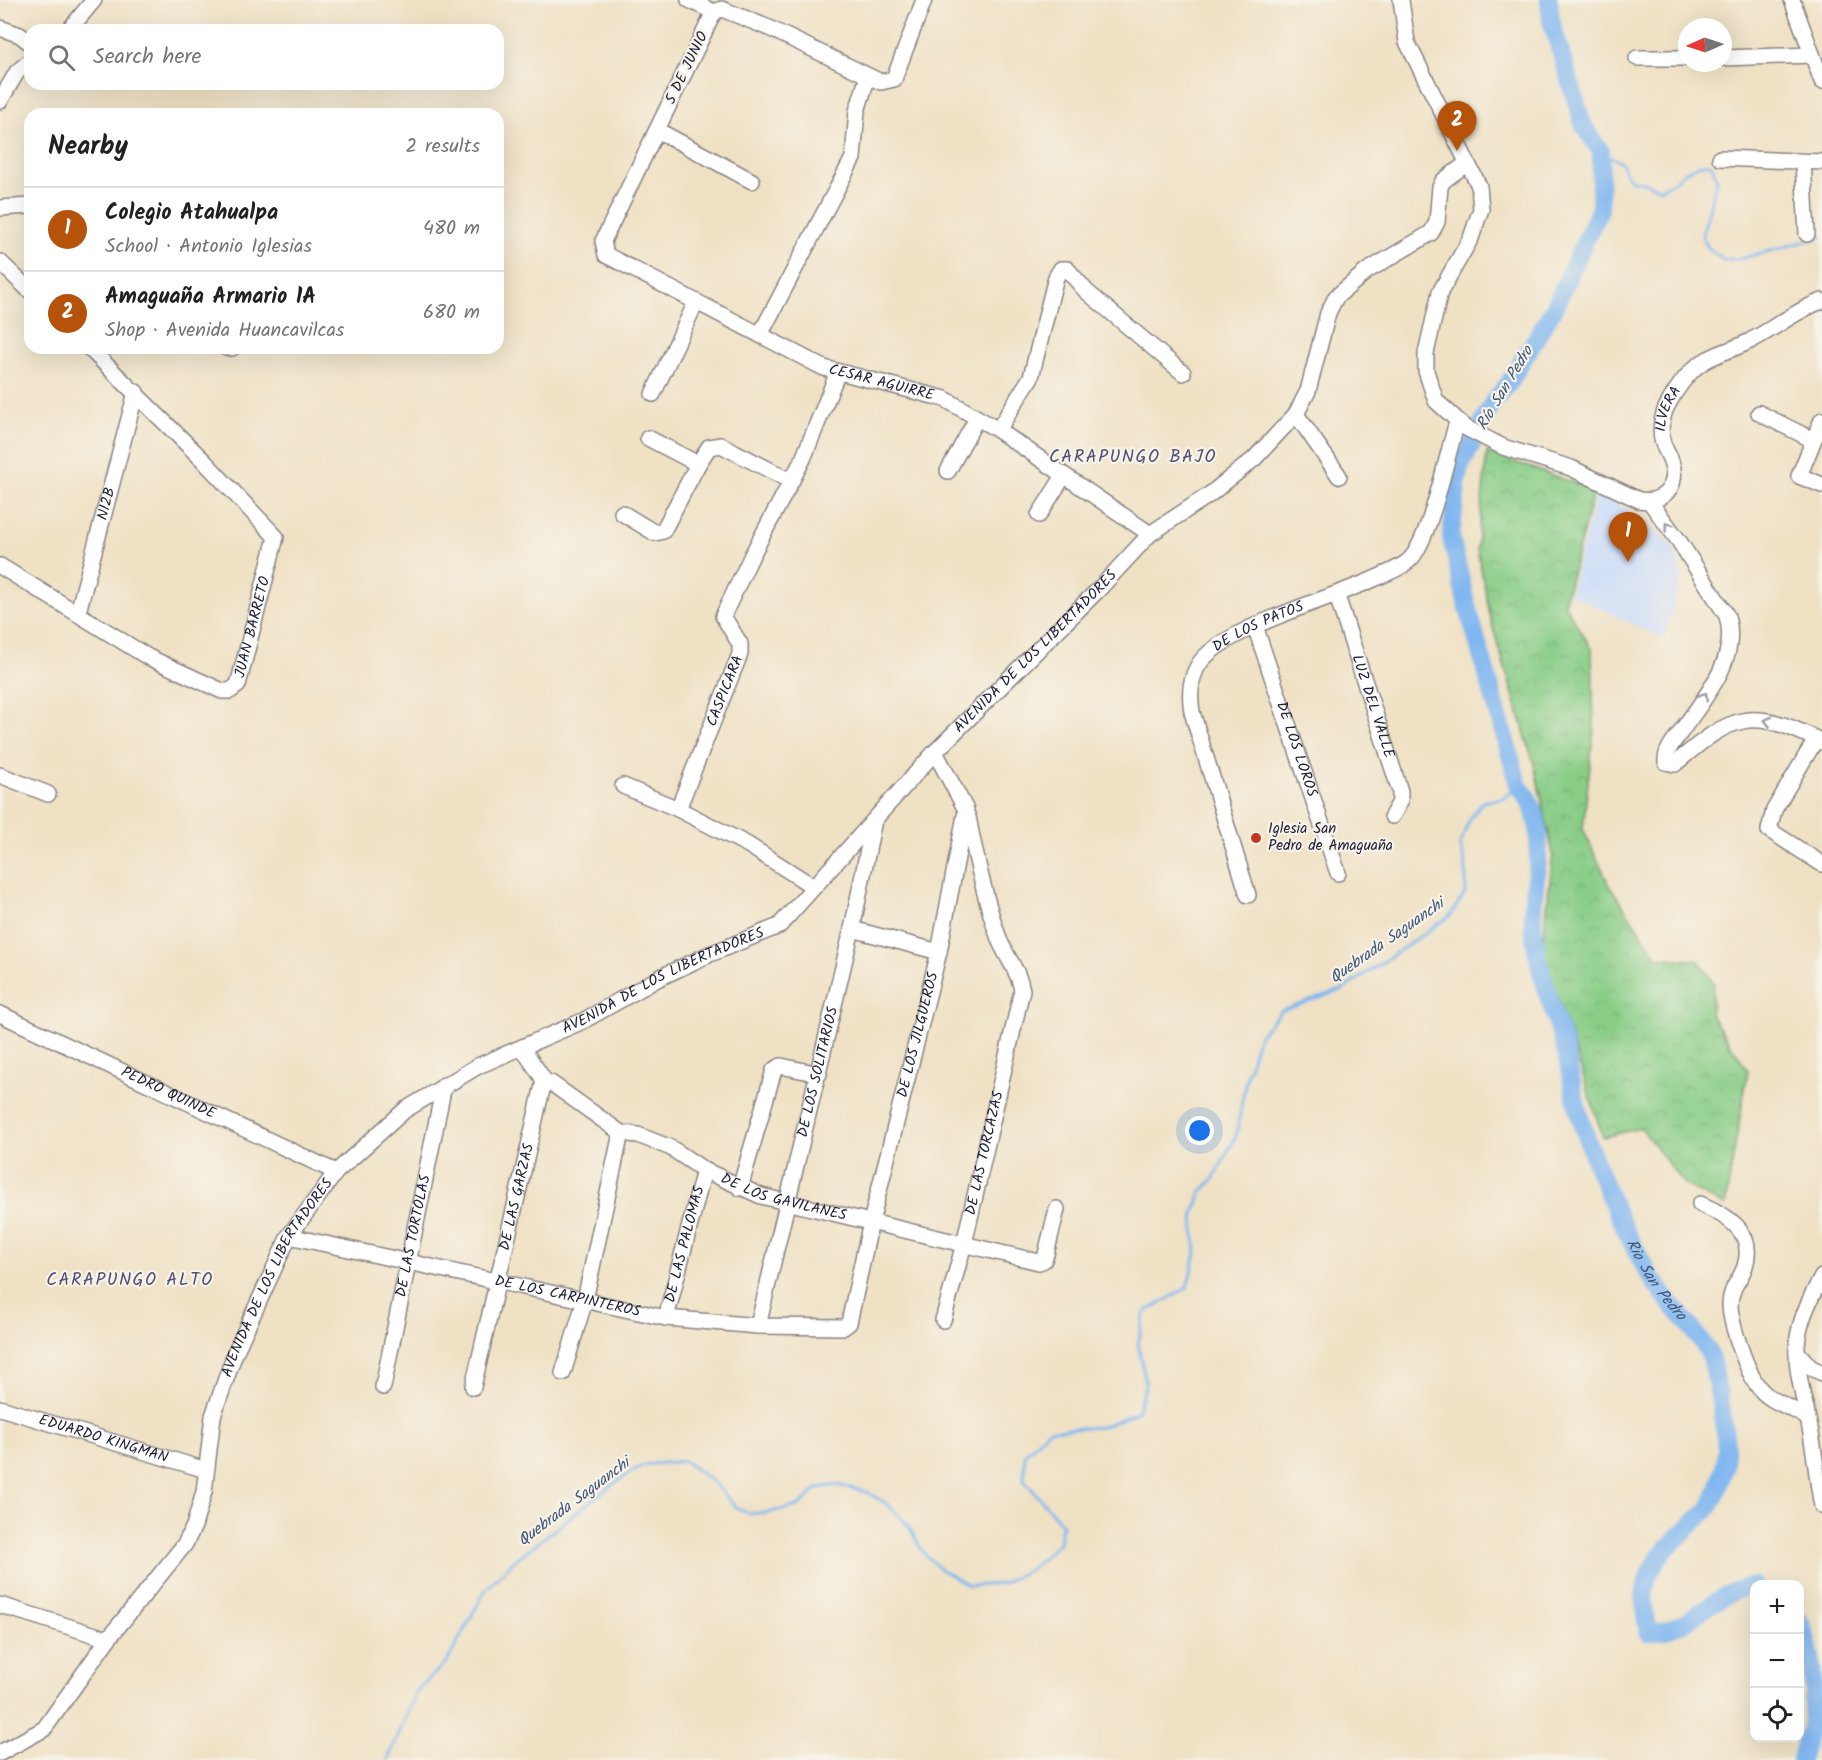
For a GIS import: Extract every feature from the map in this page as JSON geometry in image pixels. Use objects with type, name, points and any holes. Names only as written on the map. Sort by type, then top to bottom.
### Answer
[{"type":"street","points":[[74,24],[94,0]]},
{"type":"street","points":[[689,0],[714,12]]},
{"type":"street","name":"5 DE JUNIO","points":[[603,249],[603,241],[714,12],[722,9],[769,28],[881,82],[894,79],[924,0]]},
{"type":"street","points":[[1401,0],[1407,42],[1479,186],[1481,209],[1471,238],[1440,292],[1426,353],[1429,387],[1436,401],[1462,425],[1503,447],[1571,468],[1632,497],[1650,502],[1679,541],[1727,616],[1730,626],[1727,656],[1720,672],[1673,743],[1666,762],[1668,765],[1675,764],[1701,741],[1748,718],[1764,718],[1819,740],[1774,810],[1769,830],[1822,864]]},
{"type":"street","points":[[1792,0],[1822,81]]},
{"type":"street","points":[[0,28],[24,38]]},
{"type":"street","points":[[1732,58],[1812,56]]},
{"type":"street","points":[[1637,58],[1678,58]]},
{"type":"street","points":[[0,101],[17,72],[24,66]]},
{"type":"street","points":[[760,334],[852,158],[857,111],[868,76]]},
{"type":"street","points":[[657,130],[752,181]]},
{"type":"street","points":[[1720,158],[1822,162]]},
{"type":"street","points":[[1803,162],[1807,234]]},
{"type":"street","name":"AVENIDA DE LOS LIBERTADORES","points":[[0,1753],[44,1729],[108,1639],[185,1544],[194,1526],[204,1492],[213,1416],[223,1386],[289,1236],[336,1172],[405,1110],[478,1066],[523,1049],[583,1021],[659,978],[779,926],[935,752],[1100,588],[1150,534],[1209,495],[1254,459],[1296,414],[1308,391],[1328,313],[1336,297],[1367,271],[1431,233],[1437,222],[1440,187],[1443,181],[1466,164]]},
{"type":"street","points":[[0,208],[24,206]]},
{"type":"street","name":"CESAR AGUIRRE","points":[[603,249],[606,255],[824,368],[945,399],[998,430],[1063,477],[1150,534]]},
{"type":"street","points":[[0,262],[24,285]]},
{"type":"street","points":[[998,430],[1031,377],[1056,276],[1061,269],[1067,269],[1086,291],[1183,373]]},
{"type":"street","name":"ILVERA","points":[[1650,502],[1662,497],[1671,487],[1674,473],[1662,443],[1661,427],[1666,408],[1682,383],[1703,362],[1749,342],[1810,305],[1822,301]]},
{"type":"street","points":[[653,394],[696,302]]},
{"type":"street","points":[[95,354],[135,392]]},
{"type":"street","name":"CASPICARA","points":[[678,809],[740,654],[740,644],[723,616],[803,459],[838,372]]},
{"type":"street","name":"N12B","points":[[78,612],[135,392]]},
{"type":"street","name":"JUAN BARRETO","points":[[0,566],[148,657],[222,691],[230,691],[237,684],[276,537],[135,392]]},
{"type":"street","points":[[1759,413],[1813,440]]},
{"type":"street","points":[[1296,414],[1339,476]]},
{"type":"street","points":[[948,471],[978,418]]},
{"type":"street","points":[[1822,420],[1799,476],[1822,485]]},
{"type":"street","name":"DE LOS PATOS","points":[[1248,895],[1192,712],[1189,694],[1193,677],[1202,660],[1225,641],[1255,626],[1337,596],[1404,564],[1413,556],[1462,425]]},
{"type":"street","points":[[648,438],[698,464]]},
{"type":"street","points":[[622,513],[660,533],[709,447],[721,445],[791,481]]},
{"type":"street","points":[[1039,514],[1063,477]]},
{"type":"street","name":"LUZ DEL VALLE","points":[[1337,596],[1400,791],[1400,802],[1392,816]]},
{"type":"street","name":"DE LOS LOROS","points":[[1255,626],[1338,873]]},
{"type":"street","points":[[935,752],[966,810]]},
{"type":"street","points":[[0,775],[48,794]]},
{"type":"street","points":[[623,786],[678,809],[748,845],[814,887]]},
{"type":"street","name":"DE LOS JILGUEROS","points":[[849,1323],[871,1222],[939,952],[966,810]]},
{"type":"street","name":"DE LAS TORCAZAS","points":[[942,1320],[964,1244],[1022,990],[1021,983],[1001,943],[986,898],[966,810]]},
{"type":"street","name":"DE LOS SOLITARIOS","points":[[758,1326],[819,1074],[875,817]]},
{"type":"street","points":[[852,929],[939,952]]},
{"type":"street","name":"PEDRO QUINDE","points":[[0,1014],[336,1172]]},
{"type":"street","points":[[523,1049],[546,1083]]},
{"type":"street","points":[[740,1188],[774,1070],[781,1066],[819,1074]]},
{"type":"street","name":"DE LOS GAVILANES","points":[[546,1083],[551,1083],[621,1133],[638,1135],[671,1148],[704,1170],[740,1188],[789,1203],[1039,1262],[1044,1260],[1057,1209]]},
{"type":"street","name":"DE LAS GARZAS","points":[[473,1387],[543,1085],[546,1083]]},
{"type":"street","name":"DE LAS TORTOLAS","points":[[383,1386],[410,1262],[444,1085]]},
{"type":"street","points":[[563,1373],[585,1300],[621,1133]]},
{"type":"street","name":"DE LAS PALOMAS","points":[[666,1318],[704,1170]]},
{"type":"street","points":[[1700,1204],[1724,1214],[1742,1230],[1745,1267],[1735,1280],[1730,1304],[1733,1324],[1755,1380],[1760,1389],[1807,1418]]},
{"type":"street","name":"DE LOS CARPINTEROS","points":[[289,1236],[666,1318],[758,1326],[838,1328],[849,1323]]},
{"type":"street","points":[[1822,1277],[1808,1300],[1797,1334],[1797,1352],[1802,1398],[1822,1506]]},
{"type":"street","points":[[1797,1352],[1810,1366],[1822,1373]]},
{"type":"street","name":"EDUARDO KINGMAN","points":[[0,1408],[206,1470]]},
{"type":"street","points":[[0,1605],[108,1639]]},
{"type":"shaded area","points":[[1597,492],[1646,521],[1674,548],[1682,576],[1664,639],[1570,594]]},
{"type":"green space","points":[[1487,452],[1594,490],[1564,604],[1592,649],[1594,728],[1583,829],[1610,886],[1657,957],[1699,961],[1714,984],[1710,1014],[1748,1070],[1725,1206],[1685,1185],[1641,1128],[1603,1137],[1542,949],[1553,854],[1534,764],[1492,625],[1477,549]]},
{"type":"waterway","name":"Rio San Pedro","points":[[1549,0],[1551,21],[1583,124],[1601,152],[1600,209],[1554,308],[1509,383],[1493,402],[1459,470],[1451,537],[1465,598],[1519,787],[1530,802],[1536,818],[1538,853],[1533,925],[1537,955],[1563,1041],[1582,1123],[1603,1181],[1639,1256],[1663,1294],[1695,1332],[1708,1352],[1720,1400],[1726,1452],[1717,1493],[1709,1508],[1664,1551],[1650,1573],[1644,1598],[1648,1632],[1663,1631],[1676,1626],[1726,1595],[1750,1587]]},
{"type":"waterway","points":[[1601,152],[1622,163],[1626,174],[1633,181],[1644,182],[1660,189],[1697,166],[1711,164],[1717,179],[1702,236],[1709,249],[1724,260],[1743,258],[1822,237]]},
{"type":"waterway","name":"Quebrada Saguanchi","points":[[388,1760],[417,1690],[447,1662],[486,1589],[515,1560],[617,1481],[643,1465],[684,1461],[714,1483],[736,1507],[748,1513],[766,1513],[798,1506],[818,1488],[837,1485],[867,1492],[887,1504],[908,1525],[923,1552],[940,1569],[969,1586],[1002,1584],[1032,1568],[1059,1543],[1062,1524],[1024,1480],[1025,1454],[1049,1430],[1102,1427],[1137,1412],[1146,1383],[1138,1344],[1145,1312],[1187,1288],[1196,1253],[1193,1218],[1200,1194],[1214,1178],[1236,1136],[1247,1074],[1259,1036],[1281,1011],[1342,990],[1450,916],[1466,892],[1466,868],[1460,844],[1470,818],[1482,802],[1503,798],[1519,787]]},
{"type":"waterway","name":"Rio San Pedro","points":[[1800,1760],[1811,1724],[1813,1707],[1812,1669],[1804,1632]]},
{"type":"place","name":"Amaguaña Armario 1A","points":[[1457,151]]},
{"type":"place","name":"Colegio Atahualpa","points":[[1628,562]]},
{"type":"place","name":"Iglesia San Pedro de Amaguaña","points":[[1256,838]]},
{"type":"district","name":"CARAPUNGO BAJO","points":[[1133,457]]},
{"type":"district","name":"CARAPUNGO ALTO","points":[[130,1280]]},
{"type":"water label","name":"Río San Pedro","points":[[1505,388]]}]
